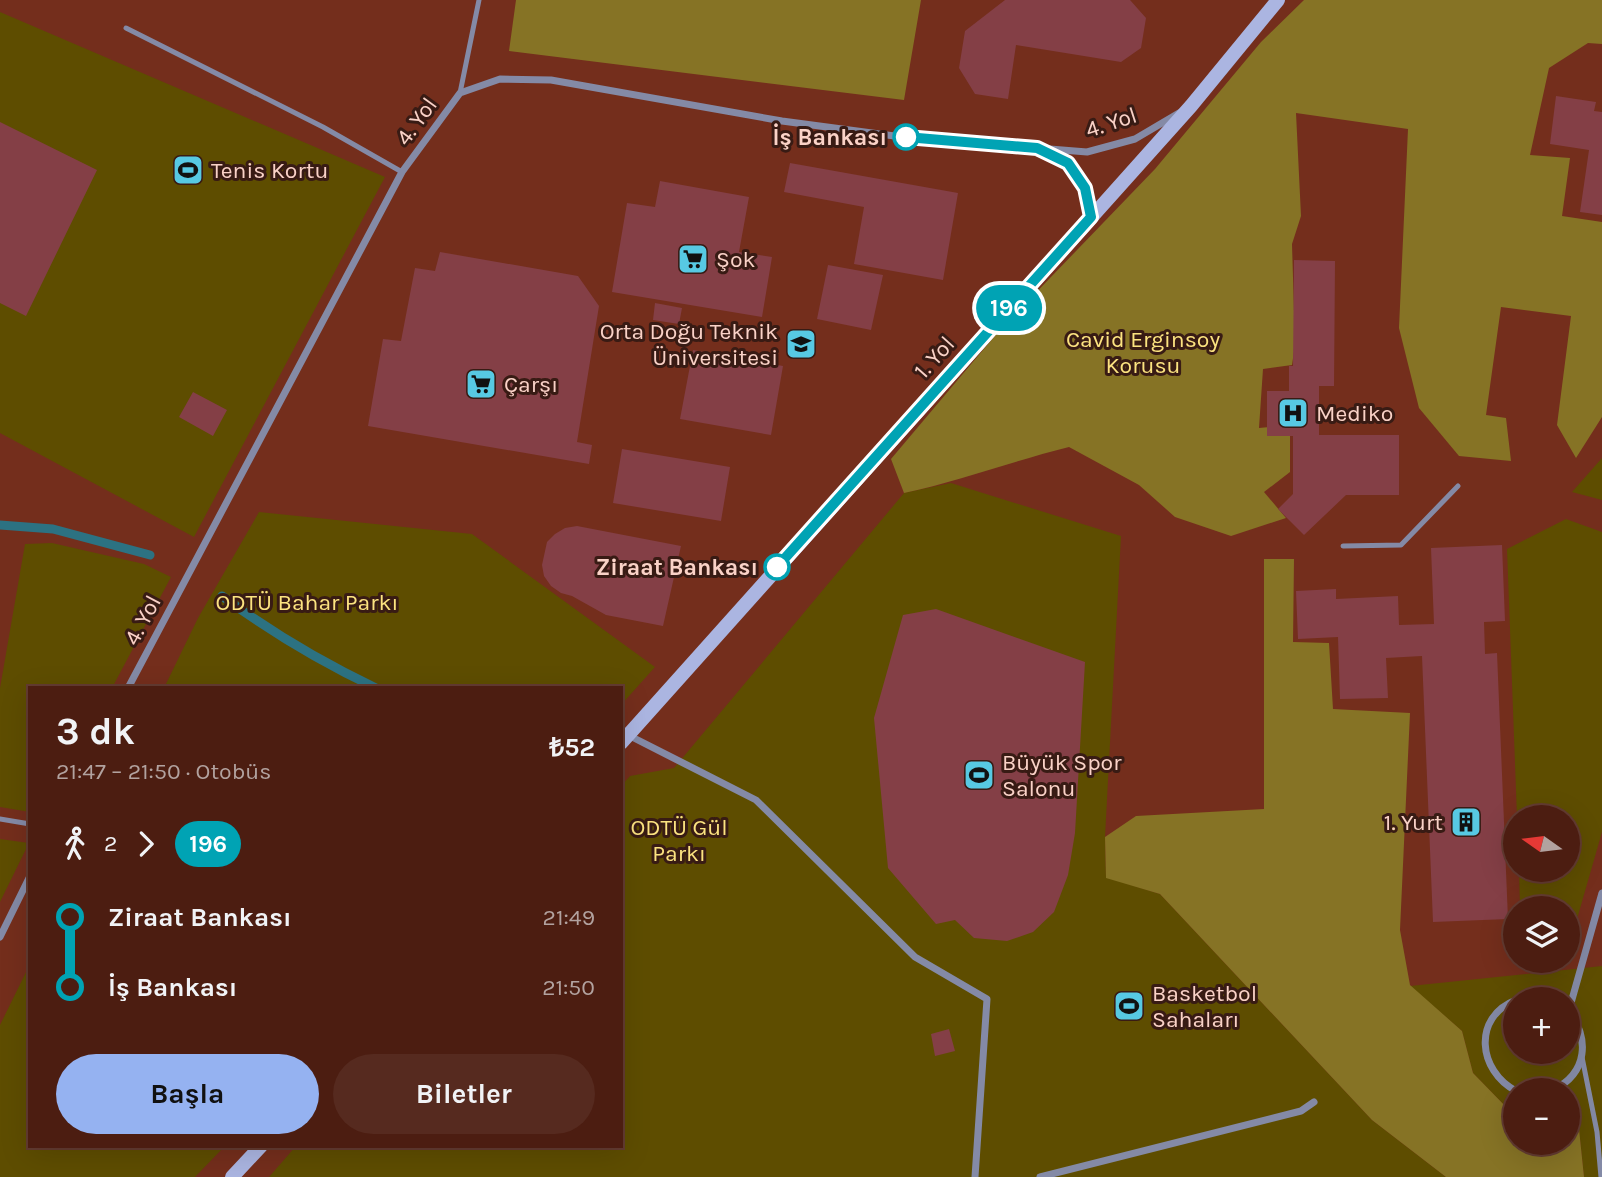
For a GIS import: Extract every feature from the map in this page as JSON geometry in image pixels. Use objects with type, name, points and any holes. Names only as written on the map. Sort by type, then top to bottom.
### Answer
[{"type":"street","name":"1. Yol","points":[[624,739],[1191,106],[1278,0]]},
{"type":"street","name":"4. Yol","points":[[129,686],[402,172],[460,93],[500,79],[551,80],[782,121],[942,142],[1087,152],[1135,139],[1191,106]]},
{"type":"street","name":"4. Yol","points":[[1037,148],[1068,163],[1085,188],[1091,217]]},
{"type":"street","points":[[624,739],[756,800],[915,957],[987,999],[975,1177]]},
{"type":"street","points":[[0,937],[28,880]]},
{"type":"street","points":[[1575,987],[1602,893]]},
{"type":"street","points":[[1503,1008],[1489,1024],[1485,1040],[1491,1070],[1503,1083]]},
{"type":"street","points":[[1570,1078],[1582,1058],[1583,1040],[1580,1030]]},
{"type":"street","points":[[1040,1177],[1301,1111],[1314,1102]]},
{"type":"street","points":[[232,1177],[259,1148]]},
{"type":"lane","points":[[460,93],[479,0]]},
{"type":"lane","points":[[126,28],[323,127],[402,172]]},
{"type":"lane","points":[[1343,545],[1401,545],[1458,486]]},
{"type":"lane","points":[[0,819],[28,824]]},
{"type":"lane","points":[[1582,1058],[1597,1132],[1601,1177]]},
{"type":"shaded area","name":"Orta Doğu Teknik Üniversitesi","points":[[0,0],[1602,0],[1602,1177],[0,1177]]},
{"type":"green space","points":[[516,0],[921,0],[904,100],[509,51]]},
{"type":"green space","name":"Cavid Erginsoy Korusu","points":[[1304,0],[1602,0],[1602,44],[1588,43],[1549,68],[1530,155],[1570,158],[1562,216],[1602,222],[1602,417],[1576,458],[1557,425],[1571,316],[1501,307],[1486,415],[1506,418],[1511,461],[1459,456],[1419,408],[1399,328],[1408,129],[1296,113],[1301,216],[1292,244],[1295,345],[1292,365],[1263,369],[1259,428],[1290,425],[1290,472],[1264,492],[1286,518],[1231,536],[1175,517],[1139,485],[1069,447],[904,493],[891,459],[999,331],[1155,169],[1261,42]]},
{"type":"green space","points":[[0,12],[385,177],[194,537],[0,433]]},
{"type":"green space","points":[[1602,458],[1602,500],[1572,492]]},
{"type":"green space","name":"ODTÜ Gül Parkı","points":[[951,483],[1121,536],[1105,837],[1106,877],[1160,894],[1372,1120],[1446,1177],[269,1177],[294,1148],[623,1148],[623,784],[630,776],[674,768],[904,493]]},
{"type":"green space","name":"ODTÜ Bahar Parkı","points":[[259,512],[472,534],[655,667],[623,703],[623,686],[165,686],[198,618]]},
{"type":"green space","points":[[1566,519],[1602,532],[1602,832],[1580,909],[1580,896],[1520,896],[1519,882],[1580,882],[1580,805],[1517,805],[1507,549]]},
{"type":"green space","points":[[52,543],[144,564],[171,577],[113,686],[28,686],[28,812],[0,807],[0,688],[25,544]]},
{"type":"green space","points":[[1264,559],[1294,559],[1293,642],[1329,643],[1333,709],[1410,713],[1400,930],[1410,985],[1462,1031],[1473,1073],[1503,1104],[1503,1155],[1580,1155],[1580,1138],[1584,1177],[1446,1177],[1372,1120],[1160,894],[1106,878],[1105,837],[1136,816],[1264,809]]},
{"type":"green space","points":[[0,839],[28,843],[28,845],[0,902]]},
{"type":"green space","points":[[1602,966],[1602,1177],[1584,1177],[1580,1139],[1580,1078],[1503,1078],[1503,1104],[1473,1073],[1462,1031],[1410,986],[1535,973],[1580,973],[1580,968]]},
{"type":"green space","points":[[28,968],[28,1148],[223,1148],[195,1177],[0,1177],[0,1025]]},
{"type":"building","points":[[1005,0],[1130,0],[1146,18],[1141,48],[1121,62],[1016,45],[1008,99],[975,94],[959,68],[965,31]]},
{"type":"building","points":[[1556,96],[1596,102],[1594,111],[1602,112],[1602,215],[1580,212],[1589,150],[1550,144]]},
{"type":"building","points":[[0,122],[97,170],[26,316],[0,303]]},
{"type":"building","points":[[790,163],[958,193],[943,280],[854,264],[864,207],[784,192]]},
{"type":"building","points":[[660,181],[749,197],[739,252],[772,257],[762,317],[612,292],[627,203],[655,207]]},
{"type":"building","name":"Çarşı","points":[[440,252],[578,276],[599,306],[577,442],[592,445],[589,464],[368,426],[383,339],[401,341],[415,268],[435,271]]},
{"type":"building","name":"Mediko","points":[[1294,260],[1335,261],[1334,386],[1319,386],[1319,435],[1399,435],[1399,495],[1346,495],[1304,535],[1278,509],[1293,494],[1293,436],[1267,436],[1267,391],[1289,391],[1289,366],[1293,366]]},
{"type":"building","points":[[828,265],[883,275],[871,330],[817,319]]},
{"type":"building","points":[[655,303],[682,308],[679,324],[653,320]]},
{"type":"building","points":[[693,350],[783,366],[771,435],[680,419]]},
{"type":"building","points":[[193,392],[227,410],[213,436],[179,417]]},
{"type":"building","points":[[622,449],[730,467],[721,521],[613,503]]},
{"type":"building","points":[[577,526],[681,546],[663,626],[606,615],[551,586],[544,576],[542,565],[547,542],[565,528]]},
{"type":"building","name":"1. Yurt","points":[[1502,545],[1505,621],[1484,622],[1485,654],[1497,653],[1503,805],[1503,882],[1506,882],[1507,896],[1503,896],[1503,919],[1433,922],[1422,656],[1386,658],[1388,698],[1340,699],[1338,637],[1298,639],[1296,591],[1336,589],[1336,599],[1398,596],[1399,625],[1434,624],[1431,548]]},
{"type":"building","name":"Büyük Spor Salonu","points":[[936,609],[1085,662],[1075,833],[1068,875],[1054,912],[1033,932],[1007,941],[974,938],[955,920],[936,924],[888,868],[874,718],[903,615]]},
{"type":"building","points":[[949,1029],[955,1051],[935,1056],[931,1034]]},
{"type":"waterway","points":[[0,525],[53,529],[150,555]]},
{"type":"waterway","points":[[222,596],[297,646],[372,686]]},
{"type":"bus line","name":"196","points":[[777,567],[1091,217],[1085,188],[1068,163],[1037,148],[906,137]]},
{"type":"place","name":"İş Bankası","points":[[906,137]]},
{"type":"place","name":"Tenis Kortu","points":[[188,170]]},
{"type":"place","name":"Şok","points":[[693,259]]},
{"type":"place","name":"Orta Doğu Teknik Üniversitesi","points":[[801,344]]},
{"type":"place","name":"Çarşı","points":[[481,384]]},
{"type":"place","name":"Mediko","points":[[1293,413]]},
{"type":"place","name":"Ziraat Bankası","points":[[777,567]]},
{"type":"place","name":"Büyük Spor Salonu","points":[[979,775]]},
{"type":"place","name":"1. Yurt","points":[[1466,822]]},
{"type":"place","name":"Basketbol Sahaları","points":[[1129,1006]]}]
